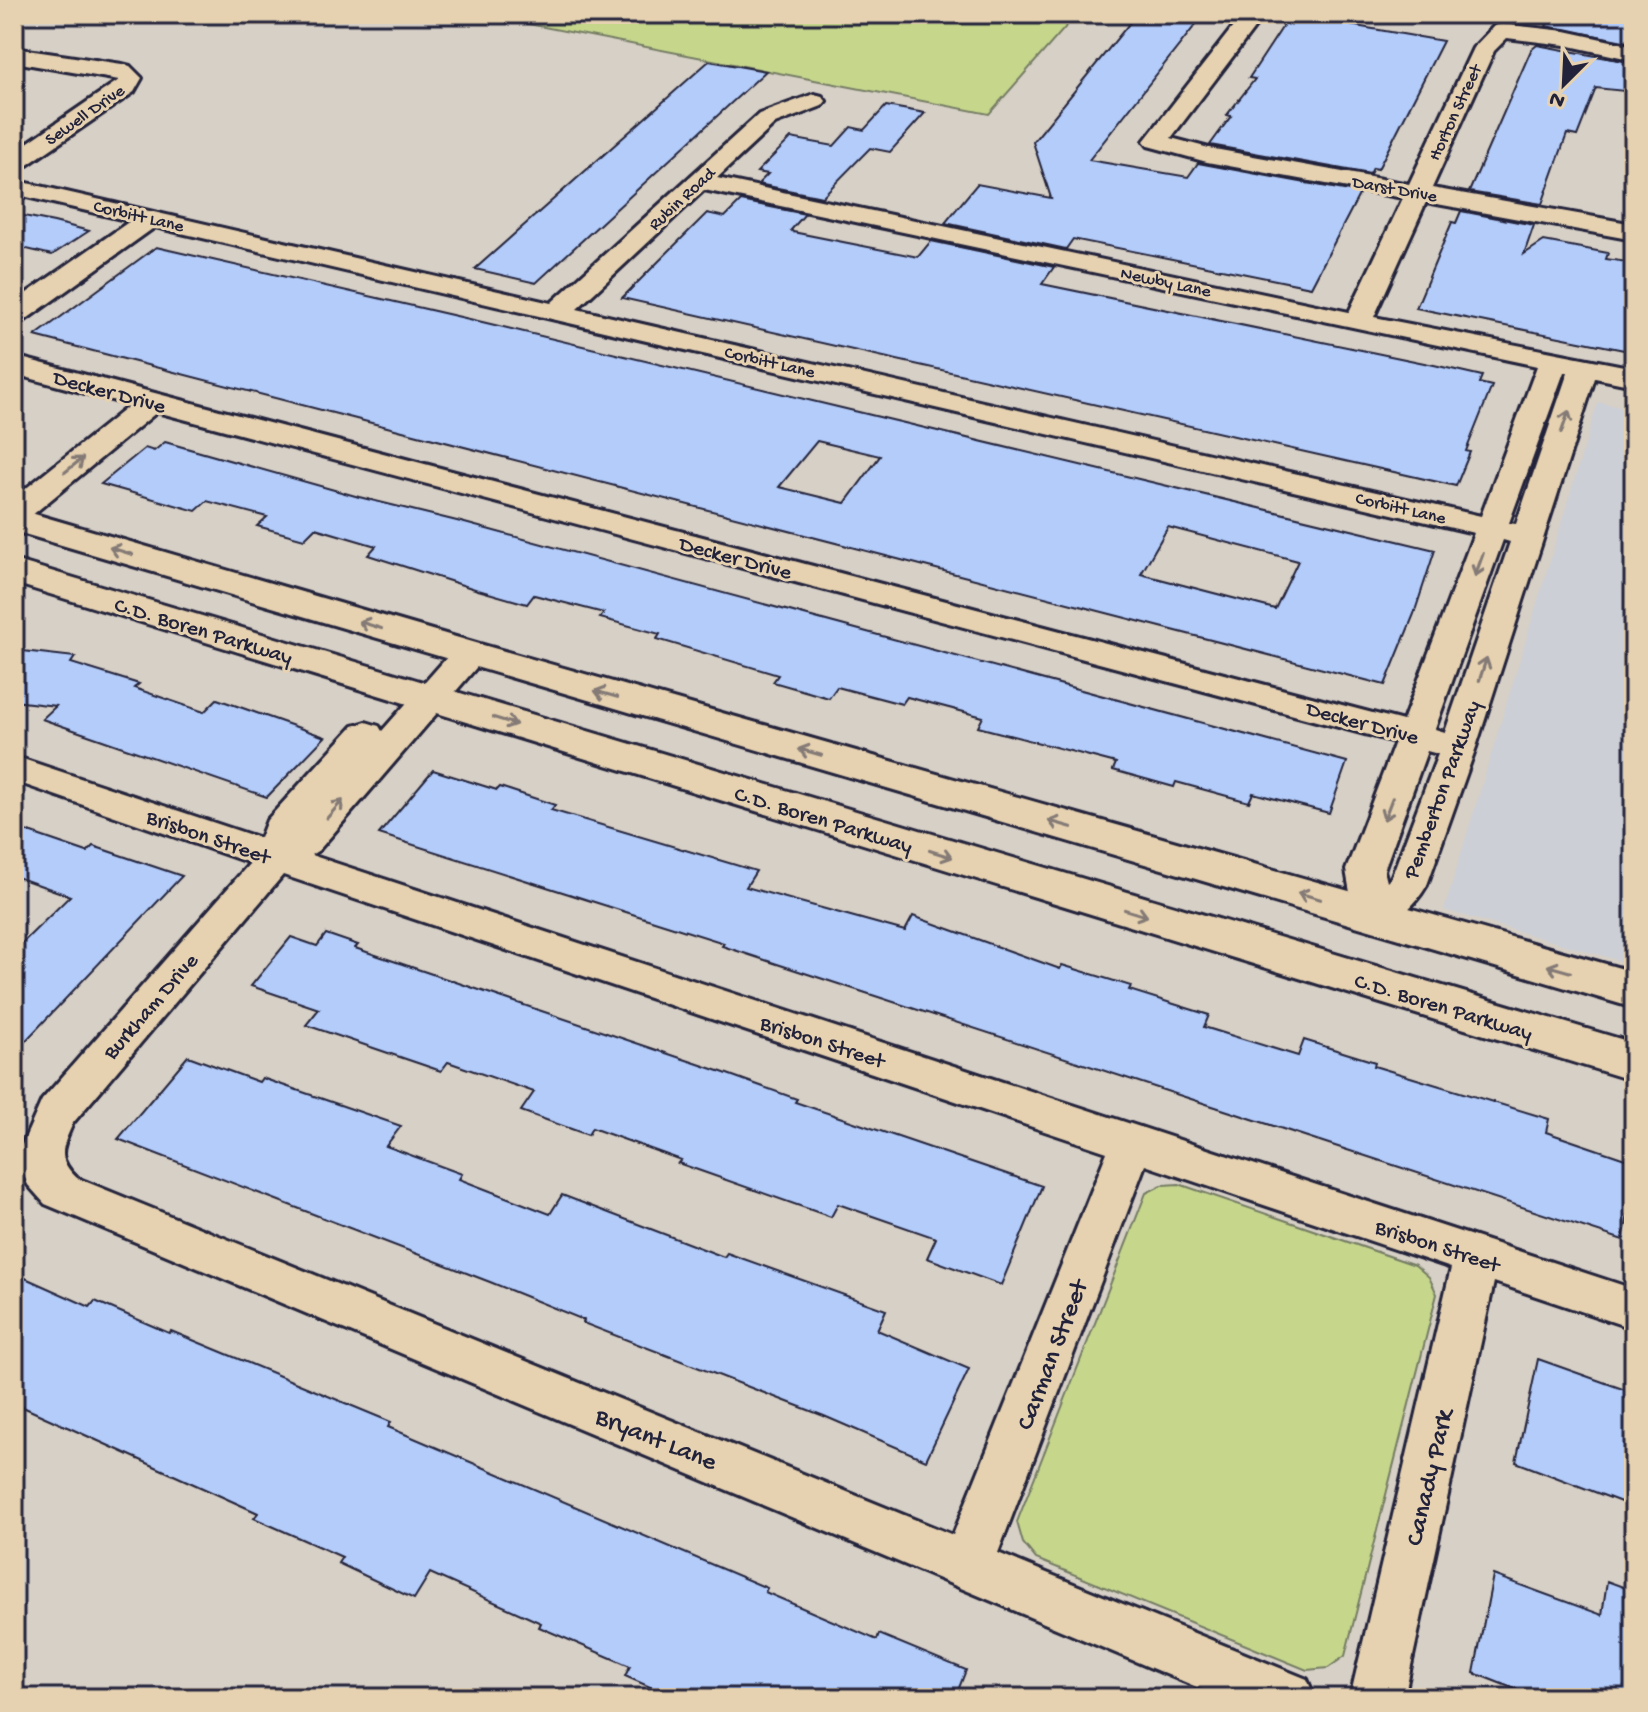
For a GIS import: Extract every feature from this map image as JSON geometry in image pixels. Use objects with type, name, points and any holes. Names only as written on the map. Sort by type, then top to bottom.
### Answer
[{"type":"street","name":"Darst Drive","points":[[1254,14],[1156,141],[1207,155],[1634,232]]},
{"type":"street","name":"Horton Street","points":[[1358,322],[1484,48],[1502,31],[1565,38],[1634,53]]},
{"type":"street","name":"Sewell Drive","points":[[14,55],[113,69],[131,78],[126,87],[14,163]]},
{"type":"street","name":"Rubin Road","points":[[557,312],[767,119],[814,101]]},
{"type":"street","name":"Newby Lane","points":[[699,182],[1358,322],[1634,377]]},
{"type":"street","name":"Corbitt Lane","points":[[14,187],[1526,536]]},
{"type":"street","points":[[14,315],[151,218]]},
{"type":"street","name":"Pemberton Parkway","points":[[1374,915],[1365,870],[1492,528],[1569,363]]},
{"type":"street","name":"Pemberton Parkway","points":[[1374,915],[1408,885],[1458,747],[1526,536],[1569,363]]},
{"type":"street","name":"Decker Drive","points":[[14,365],[1458,747]]},
{"type":"street","points":[[14,483],[140,398]]},
{"type":"street","points":[[140,398],[14,517],[457,650],[1634,990]]},
{"type":"street","name":"C.D. Boren Parkway","points":[[14,571],[1634,1062]]},
{"type":"street","name":"Burkham Drive","points":[[39,1161],[43,1140],[57,1112],[276,858],[306,841],[418,695],[457,650]]},
{"type":"street","name":"Brisbon Street","points":[[14,768],[1634,1309]]},
{"type":"street","points":[[1355,979],[1374,915]]},
{"type":"street","name":"Carman Street","points":[[967,1565],[1132,1143]]},
{"type":"street","name":"Bryant Lane","points":[[39,1161],[44,1177],[61,1191],[1288,1698]]},
{"type":"street","name":"Canady Park","points":[[1377,1698],[1477,1257]]},
{"type":"shaded area","points":[[1598,402],[1634,410],[1634,965],[1444,910]]},
{"type":"green space","points":[[477,14],[1077,14],[989,114]]},
{"type":"green space","points":[[1179,1184],[1415,1265],[1429,1277],[1437,1294],[1345,1656],[1328,1668],[1307,1670],[1036,1559],[1023,1543],[1017,1522],[1146,1193],[1162,1185]]},
{"type":"building","points":[[1149,14],[1204,14],[1089,160],[1188,177],[1198,163],[1360,193],[1311,287],[1073,239],[1066,249],[945,223],[977,184],[1051,198],[1033,142],[1132,20],[1143,22]]},
{"type":"building","points":[[1291,14],[1357,14],[1350,25],[1443,41],[1378,169],[1373,168],[1370,174],[1210,145],[1231,116],[1227,115],[1255,79],[1249,78]]},
{"type":"building","points":[[1552,14],[1634,14],[1634,43],[1546,26]]},
{"type":"building","points":[[1537,45],[1634,63],[1634,92],[1596,88],[1577,136],[1567,134],[1542,204],[1469,192],[1531,50]]},
{"type":"building","points":[[709,61],[766,71],[536,283],[475,269]]},
{"type":"building","points":[[886,106],[925,113],[890,152],[870,148],[822,197],[758,184],[768,174],[757,172],[791,138],[834,146],[851,127],[864,130]]},
{"type":"building","points":[[741,201],[805,214],[791,230],[793,232],[918,257],[931,241],[1054,267],[1042,284],[1434,365],[1482,376],[1479,383],[1492,386],[1466,451],[1470,452],[1456,486],[622,298],[707,213],[725,217]]},
{"type":"building","points":[[1461,211],[1534,225],[1524,254],[1544,241],[1608,253],[1606,259],[1634,263],[1634,352],[1416,308],[1452,222],[1456,223]]},
{"type":"building","points":[[14,214],[89,231],[52,255],[14,246]]},
{"type":"building","points":[[156,247],[1435,550],[1414,614],[1385,685],[35,336]],"holes":[[[817,441],[880,456],[845,503],[779,487]],[[1168,527],[1298,561],[1275,609],[1141,574]]]},
{"type":"building","points":[[165,442],[1347,762],[1329,813],[1253,793],[1249,802],[1176,782],[1174,787],[1113,770],[1116,763],[978,727],[983,717],[907,697],[902,704],[837,687],[829,698],[773,682],[778,675],[657,639],[660,634],[600,618],[604,613],[534,595],[527,604],[478,590],[368,555],[376,546],[315,528],[304,539],[257,526],[267,517],[207,501],[196,511],[101,484],[145,448],[154,451]]},
{"type":"building","points":[[14,650],[75,657],[71,663],[139,684],[134,688],[204,712],[217,699],[325,737],[267,797],[42,719],[56,706],[14,701]]},
{"type":"building","points":[[433,770],[497,790],[500,787],[555,805],[551,810],[756,871],[746,887],[905,931],[913,916],[1060,969],[1062,965],[1131,986],[1129,990],[1209,1015],[1204,1027],[1298,1056],[1304,1040],[1375,1062],[1374,1066],[1549,1119],[1546,1132],[1634,1162],[1634,1185],[1623,1240],[722,946],[724,943],[379,834]]},
{"type":"building","points":[[14,827],[87,852],[93,846],[182,876],[14,1053],[14,951],[70,896],[14,876]]},
{"type":"building","points":[[326,934],[358,945],[355,948],[719,1071],[797,1099],[795,1102],[1042,1186],[1001,1285],[927,1258],[936,1238],[838,1204],[831,1217],[678,1163],[681,1160],[592,1128],[588,1135],[521,1111],[534,1092],[448,1062],[441,1071],[306,1025],[319,1009],[251,986],[291,937],[317,946]]},
{"type":"building","points":[[188,1056],[259,1082],[262,1078],[401,1126],[386,1146],[462,1174],[459,1179],[550,1214],[562,1195],[724,1257],[727,1253],[886,1310],[877,1330],[969,1369],[926,1460],[824,1416],[583,1323],[584,1320],[490,1282],[118,1139]]},
{"type":"building","points":[[14,1273],[90,1307],[95,1301],[169,1333],[171,1331],[391,1422],[388,1427],[767,1588],[765,1592],[877,1640],[879,1634],[966,1670],[955,1698],[675,1698],[625,1676],[630,1666],[539,1627],[541,1623],[430,1573],[414,1599],[338,1563],[342,1557],[254,1518],[258,1513],[14,1403]]},
{"type":"building","points":[[1538,1359],[1634,1393],[1634,1507],[1516,1462]]},
{"type":"building","points":[[1493,1575],[1602,1615],[1607,1581],[1634,1591],[1634,1698],[1538,1698],[1474,1673]]}]
